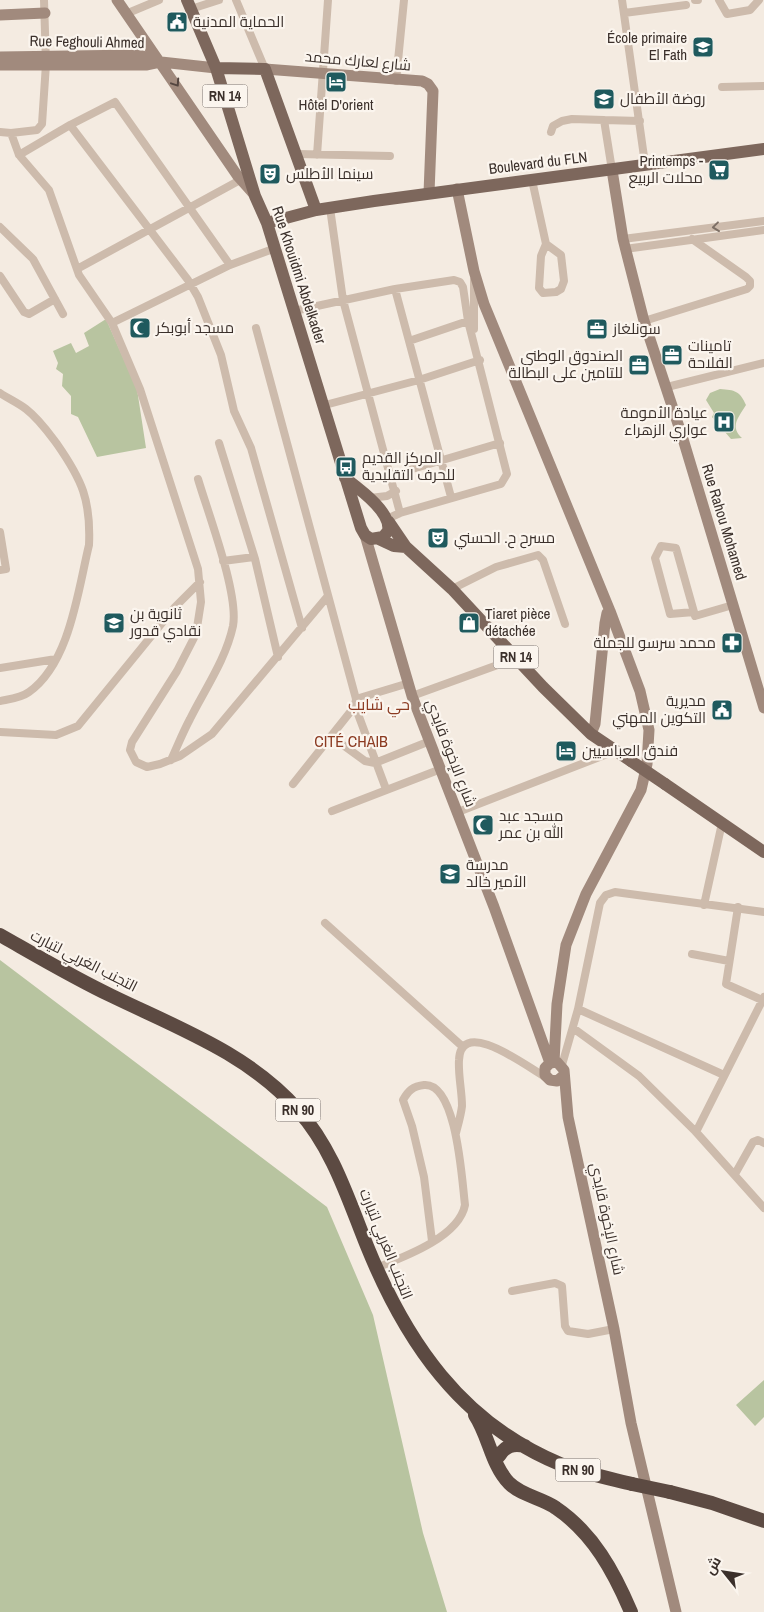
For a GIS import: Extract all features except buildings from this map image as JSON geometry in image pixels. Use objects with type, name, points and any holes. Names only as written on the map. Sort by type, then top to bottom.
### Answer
[{"type":"highway","name":"التجنب الغربي لتيارت","points":[[0,935],[112,996],[224,1050],[271,1083],[299,1111],[332,1160],[347,1190],[376,1268],[394,1308],[424,1356],[441,1378],[471,1408],[502,1432],[561,1464],[632,1484],[712,1503],[764,1521]]},
{"type":"highway","points":[[471,1408],[484,1428],[494,1451]]},
{"type":"highway","points":[[502,1432],[491,1438],[501,1473],[510,1485],[527,1495],[555,1507],[593,1543],[610,1568],[631,1612]]},
{"type":"highway","points":[[494,1451],[518,1444],[527,1447]]},
{"type":"main road","name":"Rue Khouidmi Abdelkader","points":[[189,5],[216,68],[255,196],[267,223],[273,249],[325,406],[345,478]]},
{"type":"main road","points":[[216,68],[265,69],[316,210]]},
{"type":"main road","name":"Boulevard du FLN","points":[[267,223],[316,210],[429,193],[764,149]]},
{"type":"main road","name":"RN 14","points":[[345,478],[379,512],[406,547],[452,589],[591,734],[764,852]]},
{"type":"main road","name":"RN 14","points":[[345,478],[370,534],[394,546],[406,547]]},
{"type":"main road","points":[[379,512],[386,534],[370,534],[364,518],[379,512]]},
{"type":"street","points":[[0,132],[11,133],[40,128],[46,60],[44,0]]},
{"type":"street","points":[[117,0],[128,13],[237,174],[255,196]]},
{"type":"street","points":[[128,13],[158,0]]},
{"type":"street","points":[[189,5],[218,0]]},
{"type":"street","points":[[236,0],[265,69]]},
{"type":"street","points":[[317,155],[328,0]]},
{"type":"street","points":[[396,0],[404,0],[396,81]]},
{"type":"street","points":[[622,0],[640,120],[644,164]]},
{"type":"street","points":[[719,0],[727,14],[750,10],[759,0]]},
{"type":"street","points":[[624,13],[686,5]]},
{"type":"street","points":[[0,15],[45,13]]},
{"type":"street","name":"Rue Feghouli Ahmed","points":[[0,65],[46,60],[139,55],[161,62],[216,68]]},
{"type":"street","name":"Rue Feghouli Ahmed","points":[[0,57],[46,60]]},
{"type":"street","name":"شارع لعارك محمد","points":[[265,69],[396,81],[422,81],[428,84],[433,91],[429,193]]},
{"type":"street","points":[[722,87],[764,86]]},
{"type":"street","points":[[18,155],[115,102],[230,265]]},
{"type":"street","points":[[604,120],[612,170]]},
{"type":"street","points":[[551,132],[553,126],[562,121],[640,120]]},
{"type":"street","points":[[70,125],[198,297],[220,355],[234,412],[251,448],[302,628]]},
{"type":"street","points":[[11,133],[13,146],[18,155],[49,190],[76,269],[112,323],[140,389],[194,556],[200,582],[200,618],[196,634],[177,671],[131,746],[133,759],[143,766],[152,766],[171,760],[203,741],[221,726],[327,597]]},
{"type":"street","points":[[297,154],[390,156]]},
{"type":"street","name":"Rue Rahou Mohamed","points":[[612,170],[624,244],[644,321],[667,387],[764,708]]},
{"type":"street","points":[[76,269],[242,179]]},
{"type":"street","points":[[532,180],[546,244],[542,256],[539,288],[544,292],[556,292],[561,289],[564,281],[561,255],[546,244]]},
{"type":"street","points":[[456,1135],[462,1108],[459,1060],[463,1047],[474,1040],[480,1041],[521,1062],[548,1079],[557,1081],[555,1066],[560,971],[570,932],[586,894],[641,790],[647,764],[649,730],[640,691],[610,611],[484,304],[474,271],[458,189]]},
{"type":"street","points":[[330,208],[343,300],[392,475],[400,513]]},
{"type":"street","points":[[624,244],[764,221]]},
{"type":"street","points":[[0,227],[33,259],[63,314]]},
{"type":"street","points":[[624,244],[692,239],[764,230]]},
{"type":"street","points":[[644,321],[750,286],[750,281],[746,277],[692,239]]},
{"type":"street","points":[[112,323],[230,265],[273,249]]},
{"type":"street","points":[[472,333],[474,329],[474,271]]},
{"type":"street","points":[[0,276],[24,312],[29,314],[55,299]]},
{"type":"street","points":[[294,311],[454,280],[460,282],[463,287],[468,321],[480,360],[507,474],[501,484],[400,513],[379,512],[387,496],[396,491]]},
{"type":"street","points":[[395,290],[452,497]]},
{"type":"street","points":[[409,341],[468,321]]},
{"type":"street","points":[[256,328],[355,703],[375,763],[386,789]]},
{"type":"street","points":[[325,406],[419,380],[480,360]]},
{"type":"street","points":[[667,387],[764,363]]},
{"type":"street","points":[[0,393],[27,410],[43,424],[78,474],[88,508],[89,544],[68,631],[56,658],[40,683],[28,693],[0,701]]},
{"type":"street","points":[[219,443],[254,556],[278,657]]},
{"type":"street","points":[[392,475],[500,443]]},
{"type":"street","points":[[171,760],[190,720],[214,677],[233,625],[230,590],[198,479]]},
{"type":"street","points":[[0,532],[6,569],[0,570]]},
{"type":"street","name":"شارع الإخوة قايدي","points":[[370,534],[372,565],[412,696],[555,1066],[568,1117],[614,1329],[631,1424],[676,1612]]},
{"type":"street","points":[[694,612],[670,614],[655,558],[661,546],[676,548],[694,612],[695,616],[734,605]]},
{"type":"street","points":[[452,589],[496,567],[538,554],[543,560],[565,624]]},
{"type":"street","points":[[223,561],[254,556]]},
{"type":"street","points":[[0,732],[56,735],[78,726],[175,607],[200,582]]},
{"type":"street","points":[[591,734],[595,724],[604,623],[607,613],[610,611]]},
{"type":"street","points":[[0,668],[56,658]]},
{"type":"street","points":[[412,696],[517,658]]},
{"type":"street","points":[[752,664],[764,664]]},
{"type":"street","points":[[293,784],[332,737],[355,703],[409,683]]},
{"type":"street","points":[[332,737],[365,761],[375,763],[430,741]]},
{"type":"street","points":[[458,812],[615,751]]},
{"type":"street","points":[[332,811],[441,769]]},
{"type":"street","points":[[704,904],[722,822]]},
{"type":"street","points":[[548,1079],[545,1072],[555,1066],[573,1028],[600,903],[606,894],[615,892],[764,912]]},
{"type":"street","points":[[696,1132],[762,1004],[726,984],[738,907]]},
{"type":"street","points":[[325,923],[463,1047]]},
{"type":"street","points":[[692,954],[729,961]]},
{"type":"street","points":[[578,1009],[724,1075]]},
{"type":"street","points":[[573,1028],[639,1076],[696,1132],[764,1208]]},
{"type":"street","points":[[521,1062],[555,1066]]},
{"type":"street","name":"شارع الإخوة قايدي","points":[[548,1079],[568,1117]]},
{"type":"street","points":[[376,1268],[403,1257],[432,1241],[447,1232],[459,1222],[464,1214],[465,1205],[456,1135],[445,1097],[438,1090],[427,1085],[417,1086],[407,1092],[403,1100],[412,1126],[424,1177],[432,1241]]},
{"type":"street","points":[[735,1174],[753,1142],[758,1140],[764,1143]]},
{"type":"street","points":[[512,1291],[555,1283],[562,1286],[565,1326],[568,1331],[588,1334],[614,1329]]},
{"type":"green space","points":[[106,319],[137,389],[146,448],[97,457],[78,417],[71,414],[71,396],[62,386],[63,374],[56,369],[58,363],[53,351],[71,343],[76,353],[89,346],[84,333]]},
{"type":"green space","points":[[720,389],[736,392],[742,397],[746,405],[736,422],[736,429],[742,438],[731,439],[712,417],[714,413],[706,400],[710,393]]},
{"type":"green space","points":[[0,960],[327,1207],[373,1315],[423,1533],[447,1612],[0,1612]]},
{"type":"green space","points":[[764,1380],[764,1417],[755,1426],[736,1405]]},
{"type":"place","name":"الحماية المدنية","points":[[177,22]]},
{"type":"place","name":"École primaire El Fath","points":[[703,47]]},
{"type":"place","name":"Hôtel D'orient","points":[[336,82]]},
{"type":"place","name":"روضة الأطفال","points":[[604,99]]},
{"type":"place","name":"Printemps - محلات الربيع","points":[[719,170]]},
{"type":"place","name":"سينما الأطلس","points":[[270,174]]},
{"type":"place","name":"مسجد أبوبكر","points":[[140,328]]},
{"type":"place","name":"سونلغاز","points":[[597,329]]},
{"type":"place","name":"تامينات الفلاحة","points":[[672,355]]},
{"type":"place","name":"الصندوق الوطني للتامين على البطالة","points":[[639,365]]},
{"type":"place","name":"عيادة الأمومة عواري الزهراء","points":[[724,422]]},
{"type":"place","name":"المركز القديم للحرف التقليدية","points":[[346,467]]},
{"type":"place","name":"مسرح ح. الحسني","points":[[438,538]]},
{"type":"place","name":"ثانوية بن نقادي قدور","points":[[114,623]]},
{"type":"place","name":"Tiaret pièce détachée","points":[[469,623]]},
{"type":"place","name":"محمد سرسو للجملة","points":[[732,643]]},
{"type":"place","name":"مديرية التكوين المهني","points":[[722,710]]},
{"type":"place","name":"فندق العباسيين","points":[[566,751]]},
{"type":"place","name":"مسجد عبد الله بن عمر","points":[[483,825]]},
{"type":"place","name":"مدرسة الأمير خالد","points":[[450,874]]},
{"type":"district","name":"حي شايب","points":[[379,704]]},
{"type":"district","name":"CITÉ CHAIB","points":[[351,741]]}]
